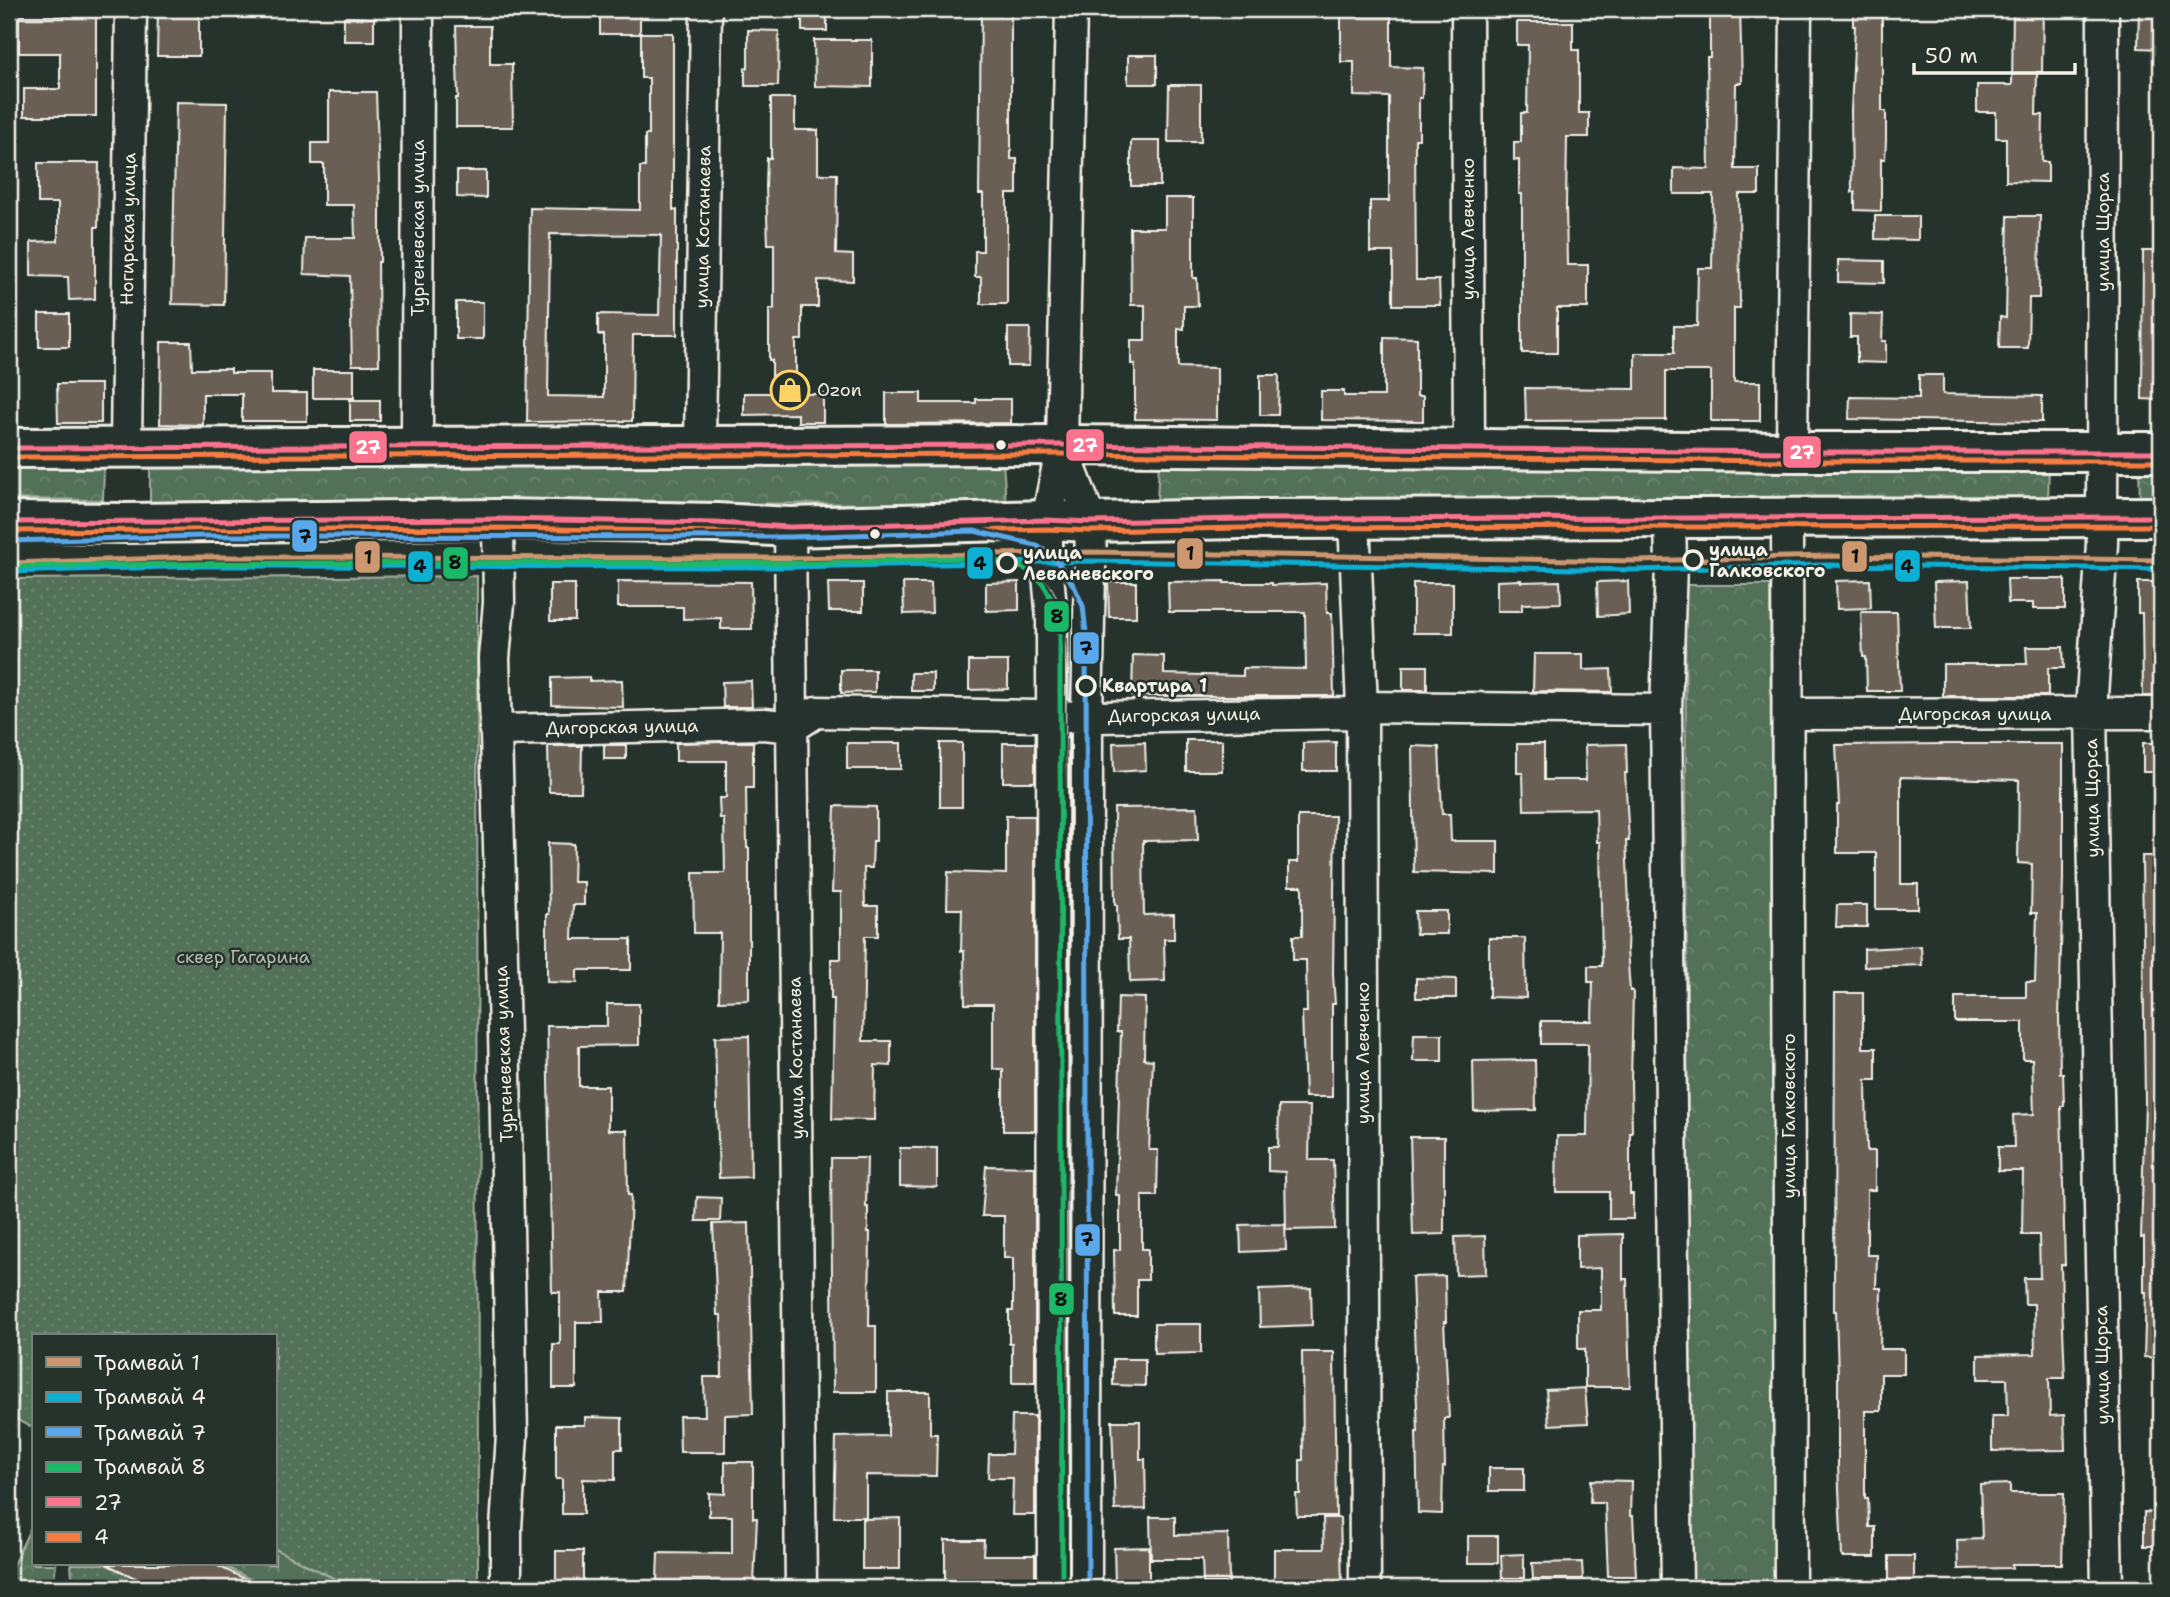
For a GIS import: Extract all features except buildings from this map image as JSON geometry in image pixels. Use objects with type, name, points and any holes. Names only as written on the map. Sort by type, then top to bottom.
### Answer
[{"type":"main road","points":[[9,448],[126,450],[1062,445],[1469,450],[2161,452]]},
{"type":"main road","points":[[9,522],[498,519],[790,527],[1047,520],[1091,522],[2161,517]]},
{"type":"street","name":"Ногирская улица","points":[[126,450],[131,9]]},
{"type":"street","name":"Тургеневская улица","points":[[417,448],[418,9]]},
{"type":"street","name":"улица Костанаева","points":[[700,445],[706,9]]},
{"type":"street","points":[[1053,1588],[1052,620],[1047,563],[1047,520],[1062,445],[1071,9]]},
{"type":"street","name":"улица Левченко","points":[[1467,9],[1469,450]]},
{"type":"street","points":[[1792,452],[1796,9]]},
{"type":"street","name":"улица Щорса","points":[[2103,9],[2102,516],[2091,711],[2107,1588]]},
{"type":"street","points":[[1062,445],[1091,522],[1087,717],[1086,1588]]},
{"type":"street","name":"улица Галковского","points":[[1787,518],[1790,1588]]},
{"type":"street","name":"Тургеневская улица","points":[[498,519],[499,603],[494,658],[495,730],[506,1072],[512,1435],[506,1528],[506,1588]]},
{"type":"street","name":"улица Левченко","points":[[1354,519],[1362,707],[1365,1588]]},
{"type":"street","points":[[1670,519],[1666,710],[1677,1588]]},
{"type":"street","name":"улица Костанаева","points":[[790,527],[802,1588]]},
{"type":"street","name":"Дигорская улица","points":[[495,730],[764,724],[793,726],[816,712],[1087,717],[1349,713],[1362,707],[1666,710]]},
{"type":"street","name":"Дигорская улица","points":[[1789,714],[2071,714],[2091,711],[2161,713]]},
{"type":"green space","points":[[1003,461],[1006,504],[150,502],[150,468]]},
{"type":"green space","points":[[1159,461],[2049,463],[2048,503],[1157,502]]},
{"type":"green space","points":[[9,465],[104,466],[103,500],[9,499]]},
{"type":"green space","points":[[2139,467],[2161,468],[2161,499],[2140,499]]},
{"type":"green space","name":"сквер Гагарина","points":[[477,576],[478,1588],[353,1588],[276,1550],[276,1334],[32,1334],[32,1428],[9,1416],[9,579]]},
{"type":"green space","points":[[1685,585],[1770,585],[1775,1588],[1690,1588]]},
{"type":"green space","points":[[32,1525],[32,1566],[56,1566],[53,1588],[9,1588],[9,1573]]},
{"type":"green space","points":[[276,1550],[353,1588],[268,1588],[224,1566],[276,1566]]},
{"type":"green space","points":[[71,1566],[110,1566],[156,1588],[73,1588]]},
{"type":"tram line","name":"7","points":[[9,541],[204,536],[790,537],[974,531],[1036,545],[1053,556],[1074,586],[1083,606],[1086,633],[1088,1588]]},
{"type":"tram line","name":"1","points":[[9,563],[199,557],[790,558],[1091,552],[1637,561],[1827,556],[2161,560]]},
{"type":"tram line","points":[[976,554],[1019,562],[1047,582],[1060,610],[1065,642],[1061,977],[1066,1216],[1065,1588]]},
{"type":"tram line","name":"8","points":[[9,567],[300,563],[816,563],[954,558],[997,561],[1033,573],[1040,580],[1054,606],[1060,634],[1062,1588]]},
{"type":"tram line","name":"4","points":[[9,572],[199,566],[790,567],[1091,561],[1637,570],[1827,565],[2161,569]]},
{"type":"transit line","name":"27","points":[[9,448],[1062,445],[1792,452],[2161,452]]},
{"type":"transit line","name":"4","points":[[9,457],[1062,454],[1792,461],[2161,461]]},
{"type":"transit line","name":"27","points":[[9,522],[498,519],[790,527],[1047,520],[1091,522],[1241,519],[2161,517]]},
{"type":"transit line","name":"4","points":[[9,531],[498,528],[790,536],[1047,529],[1091,531],[1241,528],[2161,526]]},
{"type":"place","name":"Ozon","points":[[790,390]]},
{"type":"place","name":"улица Галковского","points":[[1693,560]]},
{"type":"place","name":"улица Леваневского","points":[[1007,563]]},
{"type":"place","name":"Квартира 1","points":[[1086,686]]}]
